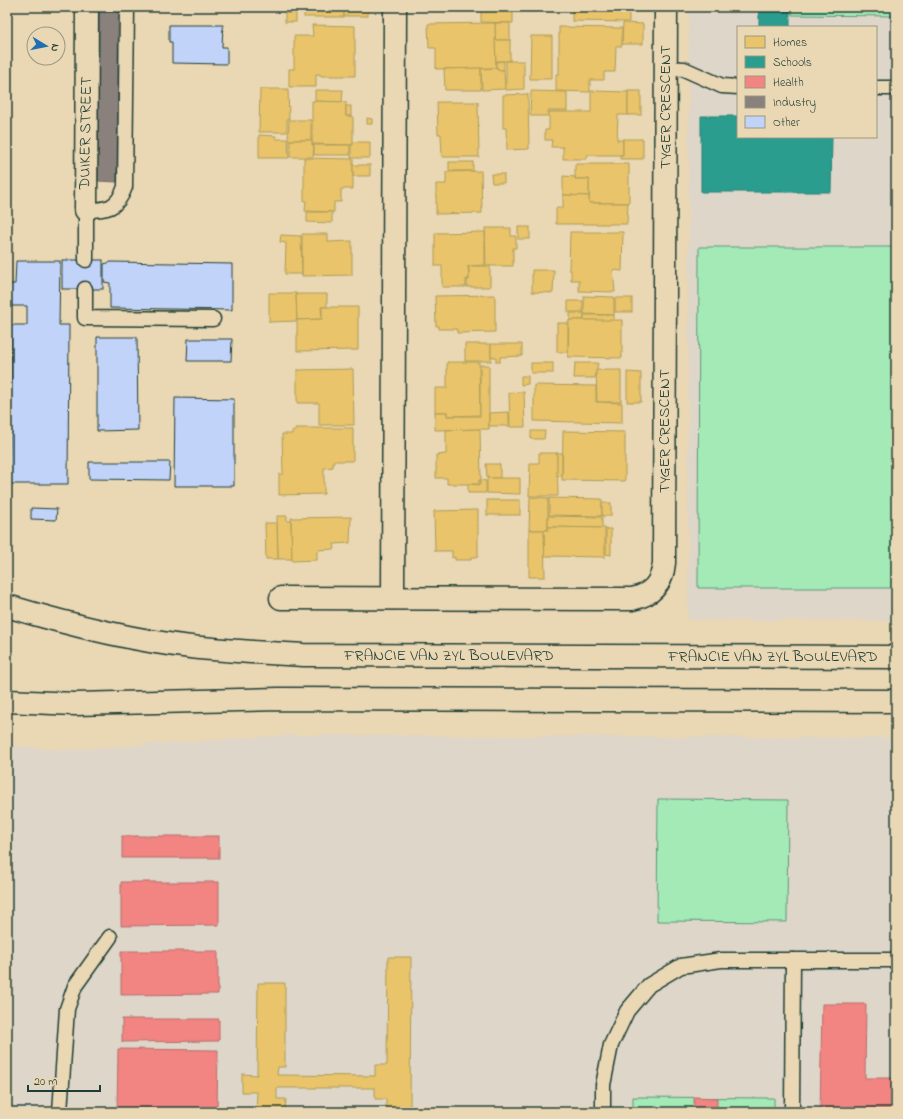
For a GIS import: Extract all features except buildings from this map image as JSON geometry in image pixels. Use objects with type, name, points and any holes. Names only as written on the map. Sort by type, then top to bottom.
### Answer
[{"type":"main road","name":"DUIKER STREET","points":[[86,210],[87,7]]},
{"type":"main road","points":[[393,598],[395,7]]},
{"type":"main road","name":"TYGER CRESCENT","points":[[281,598],[632,599],[648,594],[660,581],[663,573],[664,555],[666,7]]},
{"type":"main road","name":"FRANCIE VAN ZYL BOULEVARD","points":[[7,606],[91,629],[140,639],[190,647],[303,655],[896,657]]},
{"type":"main road","points":[[7,701],[75,704],[279,699],[896,701]]},
{"type":"lane","points":[[86,210],[104,210],[111,208],[122,196],[125,187],[127,7]]},
{"type":"lane","points":[[666,68],[684,70],[722,86],[737,87]]},
{"type":"lane","points":[[877,88],[896,88]]},
{"type":"lane","name":"DUIKER STREET","points":[[86,210],[86,260]]},
{"type":"lane","points":[[85,289],[85,318],[213,319]]},
{"type":"lane","points":[[60,1112],[67,1009],[75,986],[110,937]]},
{"type":"lane","points":[[603,1112],[603,1085],[611,1045],[627,1011],[649,985],[681,966],[721,960],[896,960]]},
{"type":"lane","points":[[792,1112],[793,960]]},
{"type":"shaded area","points":[[689,7],[896,7],[896,621],[688,620]]},
{"type":"shaded area","points":[[292,735],[896,738],[896,1112],[7,1112],[7,745],[61,750]]},
{"type":"green space","points":[[792,7],[896,7],[896,16],[792,15]]},
{"type":"green space","points":[[699,247],[896,247],[896,588],[698,588]]},
{"type":"green space","points":[[658,799],[788,800],[787,922],[657,921]]},
{"type":"green space","points":[[633,1097],[774,1098],[774,1112],[633,1112]]}]
